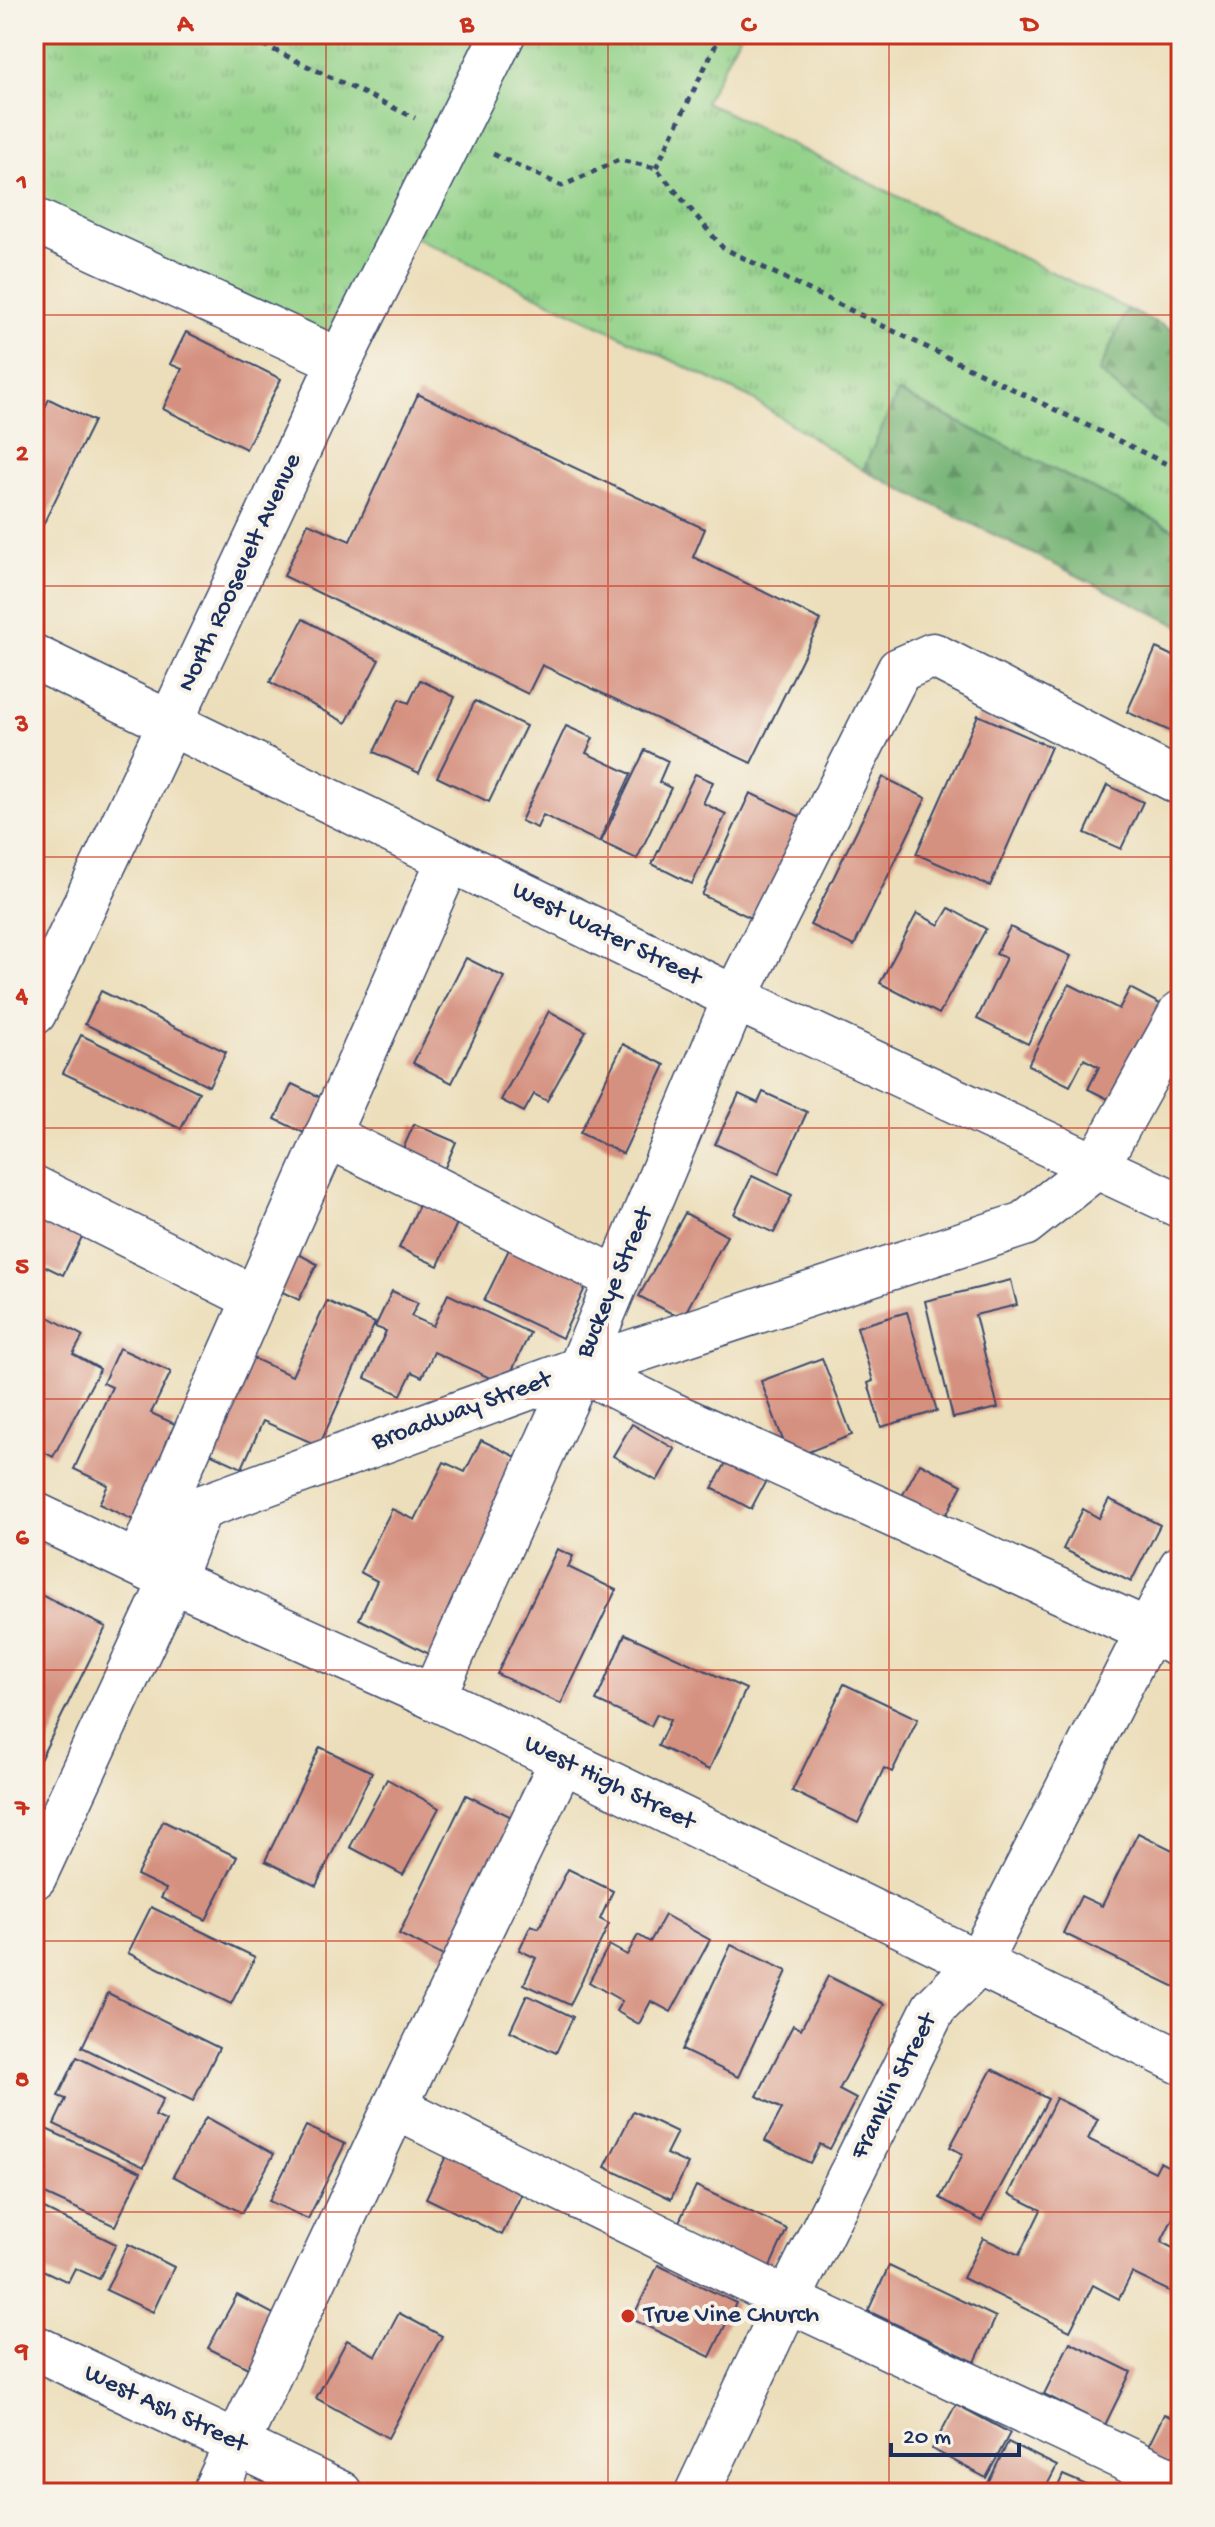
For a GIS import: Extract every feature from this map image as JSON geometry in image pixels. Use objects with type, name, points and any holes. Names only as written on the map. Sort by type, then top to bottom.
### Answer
[{"type":"street","name":"North Roosevelt Avenue","points":[[34,1013],[340,361],[503,34]]},
{"type":"street","points":[[34,220],[340,361]]},
{"type":"street","name":"Buckeye Street","points":[[433,1697],[580,1369],[735,998],[899,670],[933,655],[1181,783]]},
{"type":"street","name":"West Water Street","points":[[34,657],[735,998],[1181,1206]]},
{"type":"street","points":[[155,1572],[254,1298],[449,860]]},
{"type":"street","points":[[1096,1167],[1181,1013]]},
{"type":"street","points":[[327,1135],[618,1279]]},
{"type":"street","name":"Broadway Street","points":[[34,1877],[155,1572],[200,1508],[580,1369],[1024,1224],[1096,1167]]},
{"type":"street","points":[[34,1188],[254,1298]]},
{"type":"street","points":[[580,1369],[671,1414],[1165,1638]]},
{"type":"street","name":"West High Street","points":[[34,1514],[433,1697],[1181,2062]]},
{"type":"street","name":"Franklin Street","points":[[697,2493],[788,2300],[934,2008],[978,1964],[1165,1638],[1181,1567]]},
{"type":"street","points":[[214,2493],[562,1761]]},
{"type":"street","points":[[395,2107],[788,2300],[1181,2485]]},
{"type":"street","name":"West Ash Street","points":[[34,2347],[340,2493]]},
{"type":"path","points":[[241,34],[562,186],[619,160],[656,168],[723,248],[1181,471]]},
{"type":"path","points":[[656,168],[721,34]]},
{"type":"green space","points":[[34,34],[740,34],[705,102],[1127,309],[1099,372],[1176,438],[1181,469],[1181,533],[899,392],[863,470],[750,398],[407,233],[340,361],[34,220]]},
{"type":"green space","points":[[1127,309],[1181,334],[1181,469],[1176,438],[1099,372]]},
{"type":"green space","points":[[898,392],[1181,533],[1181,627],[863,470]]},
{"type":"building","points":[[34,305],[45,310],[34,334]]},
{"type":"building","points":[[186,332],[281,379],[246,449],[163,409],[182,369],[170,364]]},
{"type":"building","points":[[418,394],[705,529],[693,557],[821,620],[751,763],[542,665],[528,694],[284,576],[308,523],[350,541]]},
{"type":"building","points":[[49,399],[94,421],[34,543],[34,430]]},
{"type":"building","points":[[303,619],[379,660],[346,723],[270,682]]},
{"type":"building","points":[[1156,648],[1181,660],[1181,736],[1127,712]]},
{"type":"building","points":[[420,680],[455,697],[419,773],[374,752],[399,699],[409,703]]},
{"type":"building","points":[[475,701],[526,726],[489,802],[437,777]]},
{"type":"building","points":[[978,715],[1051,747],[990,886],[916,854]]},
{"type":"building","points":[[566,726],[593,738],[586,753],[631,774],[599,842],[543,815],[537,828],[521,821]]},
{"type":"building","points":[[645,750],[668,761],[659,782],[671,788],[637,859],[601,842]]},
{"type":"building","points":[[695,774],[713,782],[703,803],[726,814],[692,884],[652,864]]},
{"type":"building","points":[[883,777],[926,798],[854,946],[810,925]]},
{"type":"building","points":[[1107,785],[1143,802],[1121,849],[1085,833]]},
{"type":"building","points":[[750,793],[809,821],[762,923],[702,895]]},
{"type":"building","points":[[949,908],[986,929],[939,1014],[880,983],[917,913],[939,925]]},
{"type":"building","points":[[1010,927],[1071,956],[1028,1044],[977,1019],[1006,958],[996,954]]},
{"type":"building","points":[[466,958],[504,977],[452,1083],[413,1063]]},
{"type":"building","points":[[1069,984],[1119,1009],[1130,988],[1177,1013],[1128,1109],[1088,1089],[1099,1067],[1084,1059],[1070,1086],[1028,1065]]},
{"type":"building","points":[[101,991],[226,1052],[209,1086],[85,1024]]},
{"type":"building","points":[[549,1011],[586,1031],[547,1101],[534,1094],[524,1112],[501,1100]]},
{"type":"building","points":[[81,1035],[199,1092],[181,1129],[63,1073]]},
{"type":"building","points":[[623,1044],[665,1065],[623,1154],[580,1133]]},
{"type":"building","points":[[292,1084],[326,1100],[310,1136],[275,1119]]},
{"type":"building","points":[[763,1092],[807,1112],[779,1174],[715,1144],[739,1094],[758,1103]]},
{"type":"building","points":[[414,1124],[456,1142],[440,1179],[398,1160]]},
{"type":"building","points":[[752,1176],[792,1195],[774,1233],[734,1214]]},
{"type":"building","points":[[34,1203],[86,1229],[63,1275],[34,1261]]},
{"type":"building","points":[[420,1203],[458,1221],[438,1266],[399,1248]]},
{"type":"building","points":[[685,1213],[727,1236],[682,1319],[639,1296]]},
{"type":"building","points":[[513,1241],[590,1277],[562,1338],[484,1301]]},
{"type":"building","points":[[293,1251],[317,1264],[299,1300],[274,1288]]},
{"type":"building","points":[[1011,1280],[1017,1305],[975,1315],[998,1408],[953,1418],[925,1301]]},
{"type":"building","points":[[392,1291],[418,1303],[411,1316],[433,1326],[448,1294],[530,1333],[505,1385],[434,1352],[422,1377],[412,1372],[401,1395],[365,1378],[386,1331],[375,1327]]},
{"type":"building","points":[[327,1301],[375,1323],[319,1446],[263,1421],[242,1468],[207,1452],[251,1357],[292,1376]]},
{"type":"building","points":[[907,1312],[937,1411],[881,1427],[868,1383],[873,1381],[857,1327]]},
{"type":"building","points":[[47,1316],[83,1336],[73,1354],[100,1369],[53,1457],[34,1447],[34,1340]]},
{"type":"building","points":[[119,1348],[171,1372],[151,1413],[175,1424],[167,1441],[180,1447],[144,1525],[99,1504],[108,1485],[74,1469],[112,1387],[103,1383]]},
{"type":"building","points":[[822,1358],[852,1435],[790,1459],[761,1381]]},
{"type":"building","points":[[632,1424],[675,1449],[657,1481],[613,1456]]},
{"type":"building","points":[[481,1440],[529,1463],[433,1656],[359,1619],[377,1581],[360,1572],[392,1509],[415,1520],[444,1462],[465,1472]]},
{"type":"building","points":[[732,1452],[770,1473],[751,1509],[712,1488]]},
{"type":"building","points":[[920,1463],[962,1485],[939,1529],[896,1507]]},
{"type":"building","points":[[1109,1499],[1160,1525],[1131,1582],[1063,1549],[1083,1509],[1099,1518]]},
{"type":"building","points":[[557,1549],[573,1556],[568,1567],[616,1590],[561,1704],[497,1674]]},
{"type":"building","points":[[35,1592],[106,1627],[34,1772],[34,1595]]},
{"type":"building","points":[[625,1634],[746,1689],[709,1770],[658,1746],[670,1720],[657,1714],[651,1726],[596,1701]]},
{"type":"building","points":[[844,1684],[918,1719],[892,1772],[884,1768],[858,1823],[792,1791]]},
{"type":"building","points":[[320,1747],[372,1772],[316,1886],[265,1861]]},
{"type":"building","points":[[387,1779],[439,1808],[403,1875],[350,1847]]},
{"type":"building","points":[[466,1795],[516,1819],[472,1970],[399,1934]]},
{"type":"building","points":[[163,1821],[237,1857],[206,1920],[161,1898],[166,1889],[137,1875]]},
{"type":"building","points":[[1138,1833],[1181,1854],[1181,1975],[1175,1987],[1063,1933],[1081,1896],[1102,1906]]},
{"type":"building","points":[[568,1869],[613,1891],[600,1919],[609,1924],[570,2005],[524,1984],[536,1958],[519,1950],[531,1925],[539,1928]]},
{"type":"building","points":[[151,1907],[255,1957],[231,2004],[128,1953]]},
{"type":"building","points":[[665,1915],[710,1940],[671,2012],[651,2001],[639,2024],[616,2011],[622,2001],[589,1982],[609,1945],[627,1955],[638,1935],[650,1942]]},
{"type":"building","points":[[731,1945],[787,1971],[738,2077],[682,2050]]},
{"type":"building","points":[[828,1976],[884,2004],[839,2090],[856,2099],[830,2149],[820,2144],[810,2163],[765,2141],[782,2109],[757,2096],[793,2025],[801,2029]]},
{"type":"building","points":[[108,1993],[219,2048],[193,2101],[82,2047]]},
{"type":"building","points":[[527,1995],[573,2017],[556,2053],[510,2031]]},
{"type":"building","points":[[77,2057],[163,2099],[155,2116],[166,2121],[144,2167],[54,2124],[66,2099],[58,2096]]},
{"type":"building","points":[[992,2069],[1048,2099],[982,2221],[940,2198],[963,2154],[950,2147]]},
{"type":"building","points":[[1056,2098],[1098,2119],[1088,2139],[1155,2172],[1160,2162],[1181,2173],[1181,2202],[1161,2242],[1181,2252],[1181,2282],[1175,2294],[1132,2273],[1119,2299],[1093,2285],[1070,2331],[963,2278],[983,2238],[1019,2255],[1041,2210],[1009,2194]]},
{"type":"building","points":[[633,2111],[677,2132],[666,2154],[688,2164],[671,2199],[605,2167]]},
{"type":"building","points":[[206,2117],[274,2154],[242,2213],[173,2176]]},
{"type":"building","points":[[306,2126],[345,2144],[308,2219],[269,2201]]},
{"type":"building","points":[[46,2129],[141,2172],[115,2226],[34,2189],[34,2155]]},
{"type":"building","points":[[449,2150],[525,2187],[502,2235],[426,2198]]},
{"type":"building","points":[[696,2186],[787,2229],[768,2271],[676,2228]]},
{"type":"building","points":[[34,2204],[116,2244],[99,2279],[75,2268],[68,2282],[34,2266]]},
{"type":"building","points":[[128,2244],[174,2267],[153,2312],[106,2290]]},
{"type":"building","points":[[658,2265],[736,2303],[710,2357],[632,2319]]},
{"type":"building","points":[[889,2266],[996,2317],[975,2362],[868,2311]]},
{"type":"building","points":[[237,2295],[283,2319],[262,2375],[208,2348]]},
{"type":"building","points":[[399,2313],[442,2336],[388,2438],[316,2398],[347,2340],[376,2356]]},
{"type":"building","points":[[1070,2342],[1131,2372],[1105,2425],[1044,2394]]},
{"type":"building","points":[[956,2404],[1010,2433],[986,2478],[932,2449]]},
{"type":"building","points":[[1164,2414],[1181,2422],[1181,2473],[1144,2455]]},
{"type":"building","points":[[1008,2442],[1057,2466],[1043,2493],[983,2493]]},
{"type":"building","points":[[1063,2475],[1105,2493],[1055,2493]]},
{"type":"place","name":"True Vine Church","points":[[628,2316]]}]
